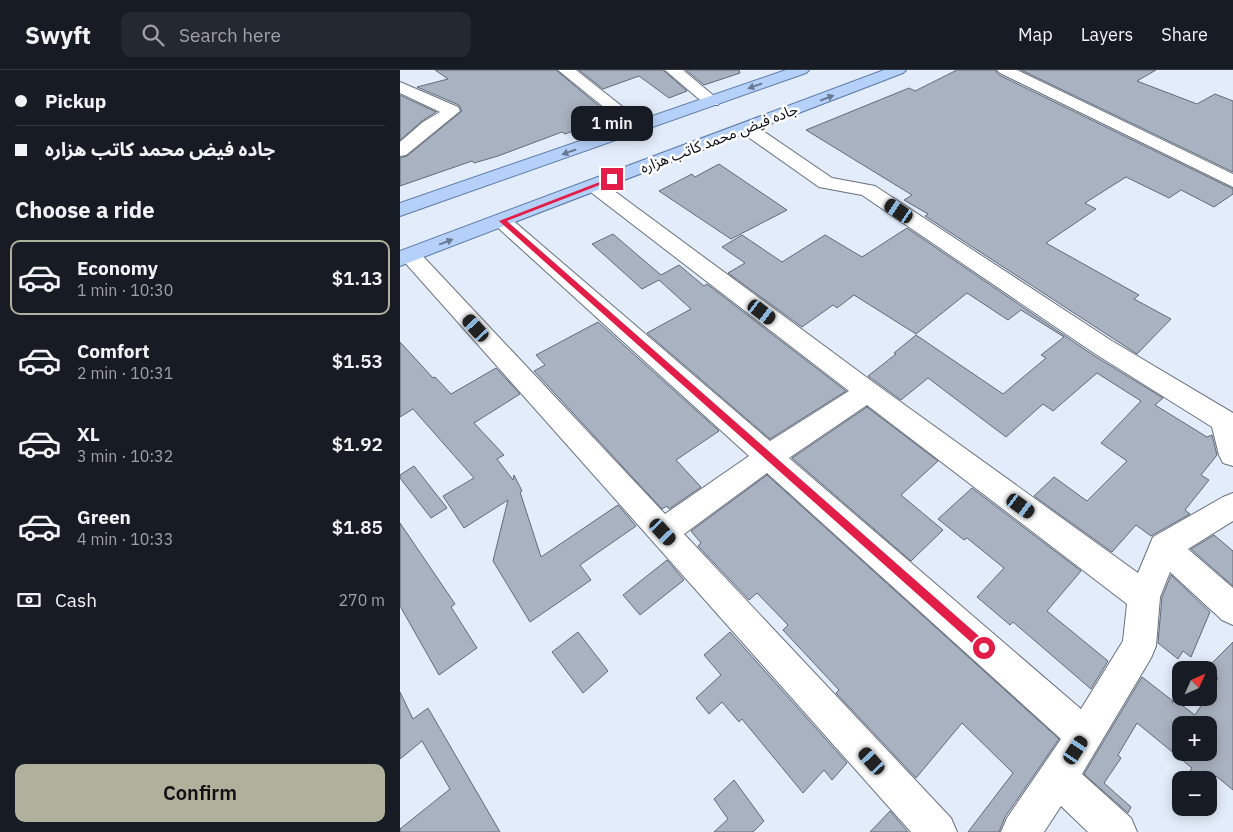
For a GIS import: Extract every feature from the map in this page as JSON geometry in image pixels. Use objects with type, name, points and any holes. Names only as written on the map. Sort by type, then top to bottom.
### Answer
[{"type":"main road","points":[[400,210],[801,70]]},
{"type":"main road","name":"جاده فیض محمد کاتب هزاره","points":[[405,258],[898,70]]},
{"type":"street","points":[[566,70],[639,127]]},
{"type":"street","points":[[673,70],[712,101]]},
{"type":"street","points":[[1005,70],[1233,181]]},
{"type":"street","points":[[400,151],[429,126],[452,111],[402,83]]},
{"type":"street","points":[[746,128],[826,183],[868,190],[1103,347],[1229,418],[1233,455]]},
{"type":"street","points":[[595,186],[1144,597]]},
{"type":"street","points":[[502,221],[1085,736]]},
{"type":"street","points":[[405,258],[663,532],[937,832]]},
{"type":"street","points":[[663,532],[768,457],[868,392]]},
{"type":"street","points":[[1021,832],[1085,736],[1139,646],[1144,597],[1164,547],[1233,506]]},
{"type":"street","points":[[1164,547],[1233,609]]},
{"type":"street","points":[[1058,778],[1117,832]]},
{"type":"building","points":[[435,70],[556,70],[612,117],[565,134],[562,132],[498,156],[474,163],[472,161],[400,186],[400,158],[407,156],[462,111],[459,105],[417,87],[448,79]]},
{"type":"building","points":[[579,70],[663,70],[687,91],[669,98],[639,76],[603,89]]},
{"type":"building","points":[[686,70],[739,70],[740,73],[704,85]]},
{"type":"building","points":[[957,70],[995,70],[999,75],[1233,189],[1233,194],[1214,207],[1181,190],[1169,198],[1126,177],[1085,203],[1096,209],[1046,243],[1139,295],[1134,299],[1171,319],[1137,354],[925,216],[928,214],[904,200],[912,195],[806,130],[909,88],[915,91]]},
{"type":"building","points":[[1021,70],[1156,70],[1137,81],[1197,104],[1215,94],[1233,101],[1233,172]]},
{"type":"building","points":[[400,95],[436,112],[400,140]]},
{"type":"building","points":[[719,164],[787,210],[731,239],[659,191],[692,174],[695,177]]},
{"type":"building","points":[[907,228],[1093,355],[1163,398],[1155,405],[1207,437],[1212,435],[1217,455],[1201,475],[1209,480],[1185,510],[1190,514],[1151,536],[1136,525],[1112,552],[1034,496],[1054,477],[1087,501],[1127,461],[1101,443],[1141,401],[1097,373],[1053,411],[1043,404],[1006,437],[928,378],[901,400],[868,376],[916,335],[1003,394],[1046,358],[1041,355],[1064,337],[1021,310],[1008,320],[967,293],[916,334],[854,295],[837,308],[833,305],[802,327],[728,273],[745,263],[722,247],[742,235],[782,262],[825,235],[862,257]]},
{"type":"building","points":[[613,234],[661,275],[679,265],[704,286],[707,284],[846,391],[770,439],[647,333],[691,309],[659,280],[642,289],[592,244]]},
{"type":"building","points":[[598,322],[719,431],[676,460],[701,487],[669,509],[667,506],[662,509],[534,371],[545,365],[536,355]]},
{"type":"building","points":[[400,342],[433,378],[435,377],[451,394],[496,368],[520,394],[474,423],[504,455],[497,459],[513,480],[514,475],[522,491],[520,492],[541,557],[618,505],[636,526],[580,565],[591,580],[530,622],[493,561],[508,500],[464,528],[443,496],[474,478],[413,409],[400,417]]},
{"type":"building","points":[[867,407],[938,461],[901,495],[943,530],[911,561],[792,458]]},
{"type":"building","points":[[414,466],[447,508],[431,518],[400,478],[400,475]]},
{"type":"building","points":[[767,475],[1059,739],[1005,817],[999,832],[968,832],[1013,773],[962,723],[916,778],[836,693],[839,690],[783,630],[788,625],[757,593],[749,600],[698,546],[701,543],[691,531]]},
{"type":"building","points":[[972,488],[1081,571],[1047,611],[1108,661],[1091,689],[1013,622],[1010,625],[977,597],[1004,568],[967,538],[964,540],[938,519]]},
{"type":"building","points":[[400,523],[455,604],[451,607],[477,648],[439,675],[400,606]]},
{"type":"building","points":[[1214,535],[1233,551],[1233,586],[1191,549]]},
{"type":"building","points":[[667,560],[684,580],[640,615],[623,595]]},
{"type":"building","points":[[1171,575],[1210,612],[1191,657],[1183,651],[1178,659],[1158,643],[1162,597]]},
{"type":"building","points":[[578,632],[608,671],[583,693],[552,652]]},
{"type":"building","points":[[730,632],[847,763],[832,780],[824,770],[803,793],[742,719],[739,722],[722,702],[709,714],[696,698],[721,675],[704,655]]},
{"type":"building","points":[[1233,642],[1233,790],[1217,777],[1217,771],[1190,771],[1192,768],[1183,761],[1217,761],[1217,716],[1172,716],[1172,752],[1137,723],[1118,755],[1121,758],[1104,783],[1131,807],[1128,813],[1084,774],[1142,677],[1172,700],[1172,706],[1183,706],[1195,715],[1201,706],[1218,706],[1218,661],[1214,661]]},
{"type":"building","points":[[400,692],[413,719],[428,708],[500,832],[400,832],[400,829],[450,789],[422,741],[400,759]]},
{"type":"building","points":[[734,780],[764,821],[753,832],[714,832],[728,819],[714,799]]},
{"type":"building","points":[[890,811],[908,832],[870,832]]},
{"type":"route","points":[[612,179],[502,221],[984,648]]}]
